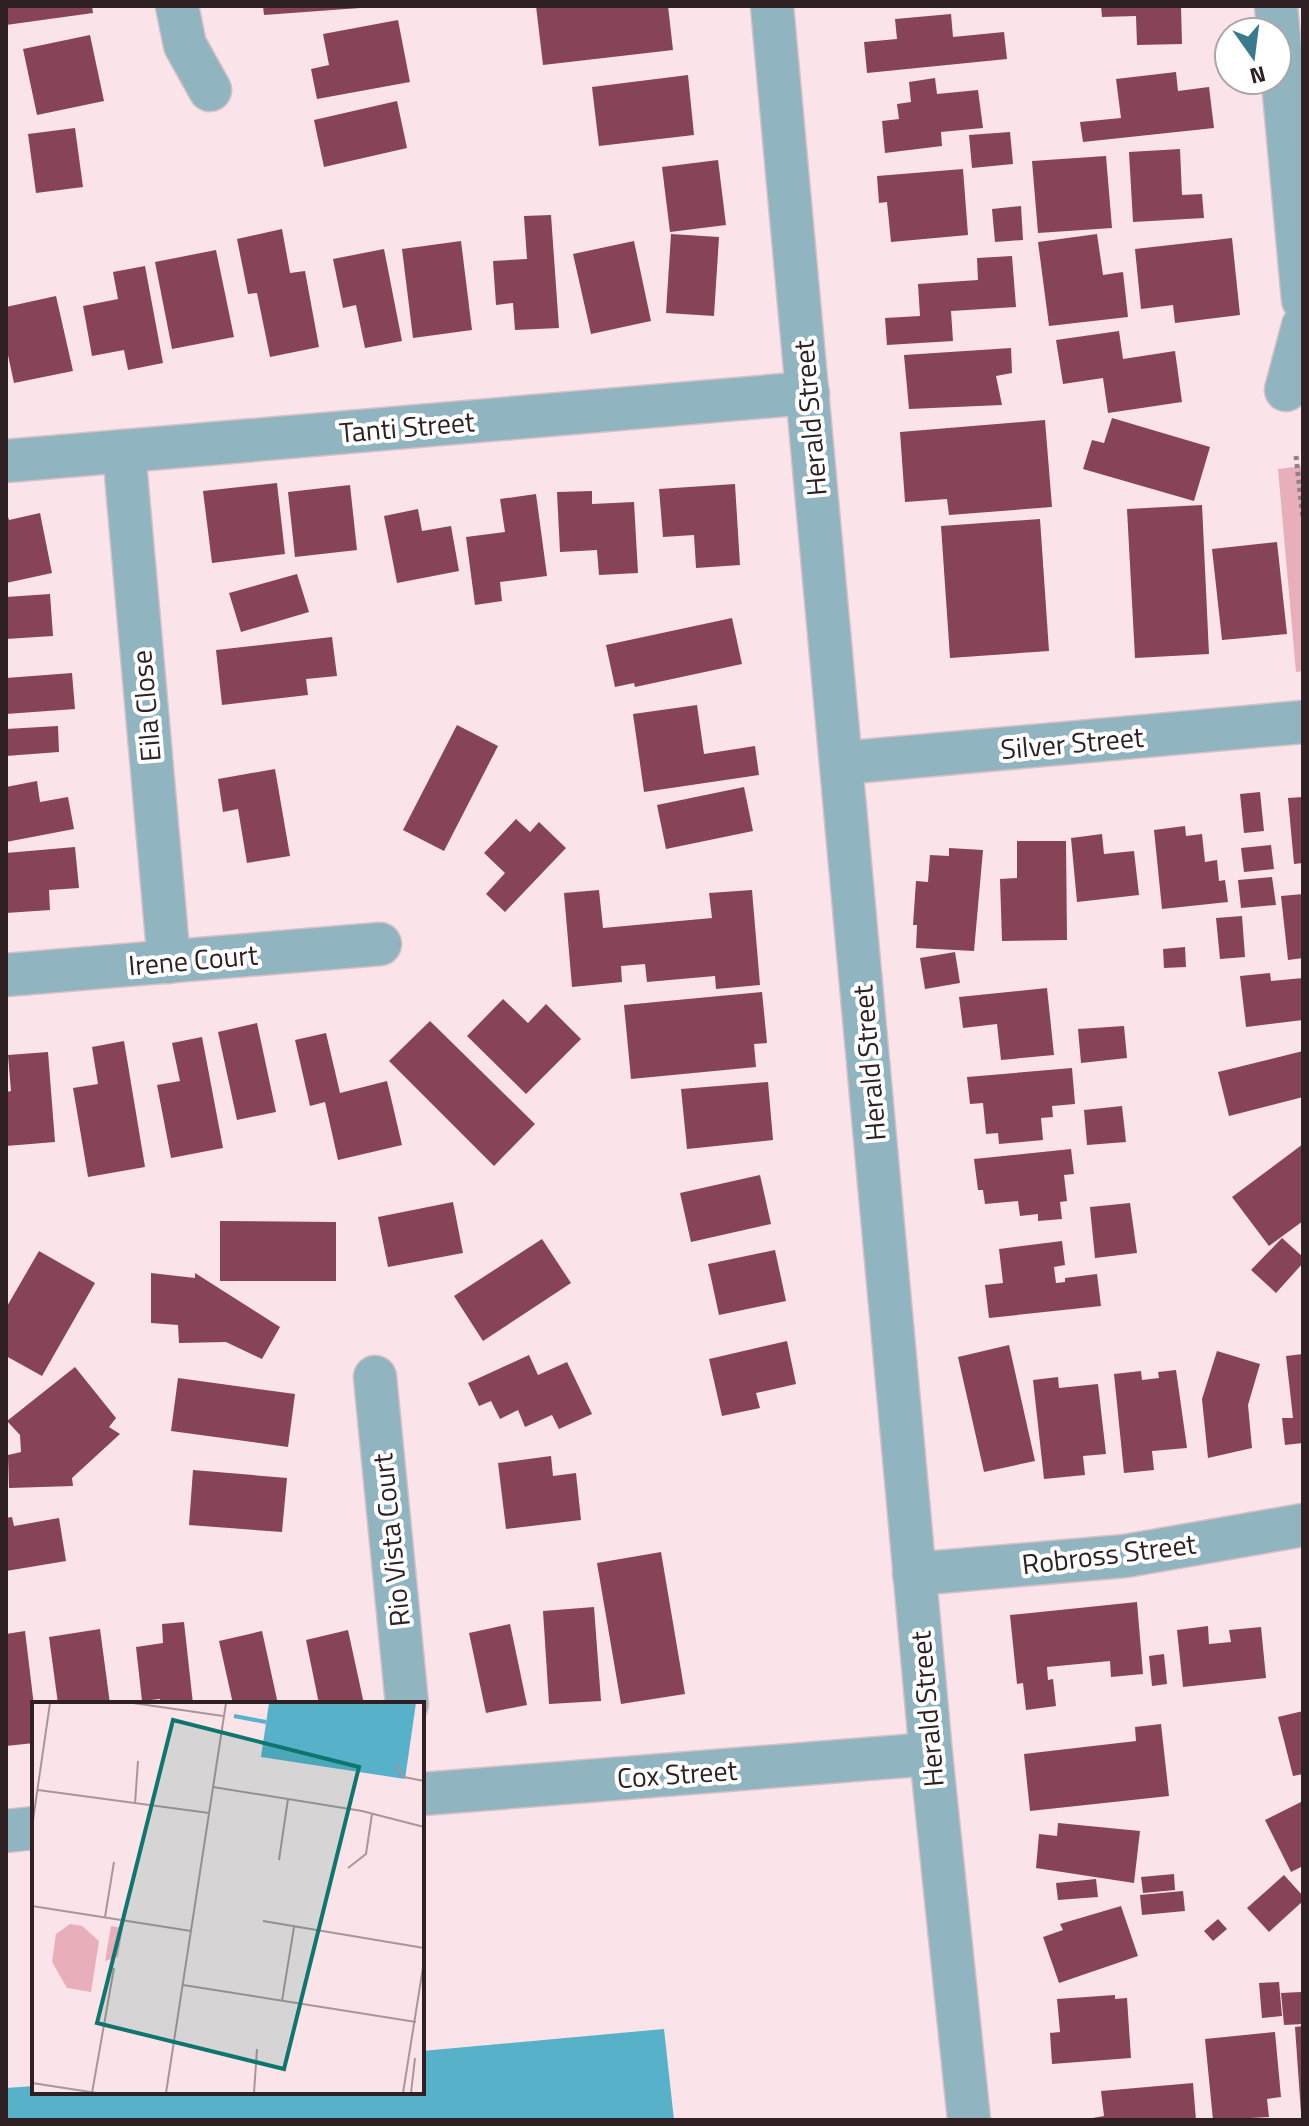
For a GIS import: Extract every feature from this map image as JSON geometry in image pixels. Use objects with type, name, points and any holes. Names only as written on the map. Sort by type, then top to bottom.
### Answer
[{"type":"street","points":[[177,6],[185,45],[210,90]]},
{"type":"street","name":"Herald Street","points":[[772,6],[914,1574],[969,2120]]},
{"type":"street","points":[[1276,6],[1303,300]]},
{"type":"street","points":[[1286,390],[1303,326]]},
{"type":"street","name":"Tanti Street","points":[[6,461],[808,393]]},
{"type":"street","name":"Eila Close","points":[[124,451],[169,962]]},
{"type":"street","name":"Silver Street","points":[[841,763],[1303,722]]},
{"type":"street","name":"Irene Court","points":[[6,975],[380,944]]},
{"type":"street","name":"Rio Vista Court","points":[[375,1377],[407,1702]]},
{"type":"street","name":"Robross Street","points":[[914,1574],[1125,1556],[1303,1525]]},
{"type":"street","name":"Cox Street","points":[[424,1794],[931,1754]]},
{"type":"street","points":[[6,1831],[32,1828]]},
{"type":"path","points":[[1296,456],[1303,518]]},
{"type":"shaded area","points":[[1303,466],[1303,671],[1296,672],[1278,469]]},
{"type":"water","points":[[664,2029],[674,2120],[6,2120],[6,2088],[32,2086],[32,2094],[424,2094],[424,2051]]},
{"type":"building","points":[[6,6],[92,6],[93,13],[6,25]]},
{"type":"building","points":[[263,6],[360,6],[360,8],[264,15]]},
{"type":"building","points":[[536,6],[668,6],[673,50],[543,65]]},
{"type":"building","points":[[1101,6],[1181,6],[1182,44],[1137,45],[1136,16],[1102,17]]},
{"type":"building","points":[[951,14],[953,37],[1004,32],[1007,59],[867,73],[864,42],[897,39],[895,19]]},
{"type":"building","points":[[398,20],[410,82],[317,99],[311,69],[329,65],[323,34]]},
{"type":"building","points":[[90,35],[104,101],[37,115],[23,49]]},
{"type":"building","points":[[1176,72],[1178,91],[1209,87],[1214,128],[1083,142],[1080,122],[1121,118],[1116,79]]},
{"type":"building","points":[[688,75],[694,135],[599,146],[592,87]]},
{"type":"building","points":[[935,78],[937,94],[978,90],[983,128],[941,132],[942,146],[885,153],[882,121],[899,119],[897,104],[911,102],[909,82]]},
{"type":"building","points":[[397,101],[407,148],[324,167],[314,120]]},
{"type":"building","points":[[75,128],[83,187],[36,193],[28,134]]},
{"type":"building","points":[[1010,132],[1013,164],[972,168],[969,135]]},
{"type":"building","points":[[1180,149],[1182,195],[1202,194],[1204,218],[1133,222],[1129,152]]},
{"type":"building","points":[[1106,156],[1112,228],[1038,233],[1032,161]]},
{"type":"building","points":[[718,160],[726,225],[670,232],[662,167]]},
{"type":"building","points":[[963,169],[968,235],[891,242],[887,202],[879,203],[877,176]]},
{"type":"building","points":[[1021,206],[1023,240],[995,242],[992,209]]},
{"type":"building","points":[[551,215],[559,328],[515,330],[513,303],[496,305],[493,261],[527,259],[524,216]]},
{"type":"building","points":[[282,229],[290,273],[305,271],[319,347],[270,357],[257,293],[248,294],[237,239]]},
{"type":"building","points":[[671,234],[719,237],[714,316],[666,313]]},
{"type":"building","points":[[1097,234],[1103,275],[1123,272],[1128,317],[1049,326],[1038,242]]},
{"type":"building","points":[[1232,238],[1240,315],[1175,323],[1173,305],[1141,309],[1135,249]]},
{"type":"building","points":[[461,241],[472,330],[413,338],[402,249]]},
{"type":"building","points":[[634,241],[651,321],[591,334],[573,254]]},
{"type":"building","points":[[384,249],[402,341],[365,348],[356,305],[343,308],[333,259]]},
{"type":"building","points":[[216,250],[234,337],[172,349],[155,262]]},
{"type":"building","points":[[1012,256],[1016,307],[951,311],[953,341],[887,345],[885,318],[920,316],[918,284],[978,280],[977,258]]},
{"type":"building","points":[[145,266],[163,363],[128,370],[124,350],[92,356],[83,306],[118,299],[113,272]]},
{"type":"building","points":[[56,296],[73,371],[14,383],[6,346],[6,307]]},
{"type":"building","points":[[1119,331],[1123,359],[1175,351],[1182,402],[1108,413],[1103,378],[1063,384],[1056,340]]},
{"type":"building","points":[[1011,348],[1012,373],[996,376],[1002,405],[909,409],[904,355]]},
{"type":"building","points":[[1112,418],[1210,447],[1194,501],[1083,469],[1092,440],[1104,443]]},
{"type":"building","points":[[1045,420],[1052,507],[949,515],[947,499],[905,502],[900,432]]},
{"type":"building","points":[[277,483],[285,554],[212,563],[203,491]]},
{"type":"building","points":[[735,484],[740,565],[696,568],[694,535],[663,537],[659,489]]},
{"type":"building","points":[[350,485],[357,550],[295,557],[288,492]]},
{"type":"building","points":[[592,491],[592,504],[634,502],[638,573],[599,575],[597,550],[560,552],[557,492]]},
{"type":"building","points":[[536,494],[547,576],[500,582],[502,601],[475,605],[466,537],[505,532],[500,499]]},
{"type":"building","points":[[1202,505],[1209,654],[1135,658],[1127,509]]},
{"type":"building","points":[[418,509],[422,531],[451,526],[459,571],[397,583],[384,516]]},
{"type":"building","points":[[6,511],[9,520],[40,513],[52,573],[6,583]]},
{"type":"building","points":[[1040,519],[1049,651],[950,658],[941,526]]},
{"type":"building","points":[[1277,542],[1287,634],[1222,640],[1212,549]]},
{"type":"building","points":[[297,574],[309,612],[241,632],[229,593]]},
{"type":"building","points":[[50,594],[53,636],[6,639],[6,597]]},
{"type":"building","points":[[732,618],[742,664],[635,687],[634,683],[615,687],[606,645]]},
{"type":"building","points":[[332,637],[337,676],[306,679],[308,695],[222,705],[216,650]]},
{"type":"building","points":[[72,673],[75,709],[6,714],[6,678]]},
{"type":"building","points":[[697,705],[704,754],[755,746],[759,775],[644,792],[633,714]]},
{"type":"building","points":[[457,725],[498,746],[444,851],[403,830]]},
{"type":"building","points":[[58,726],[59,752],[6,756],[6,729]]},
{"type":"building","points":[[275,769],[290,856],[247,863],[238,809],[223,812],[218,779]]},
{"type":"building","points":[[37,781],[40,802],[68,797],[74,829],[6,842],[6,787]]},
{"type":"building","points":[[744,787],[753,831],[666,849],[657,805]]},
{"type":"building","points":[[1260,792],[1264,831],[1244,833],[1240,794]]},
{"type":"building","points":[[1303,797],[1303,863],[1294,864],[1288,798]]},
{"type":"building","points":[[516,819],[530,832],[539,822],[566,848],[505,912],[486,894],[505,873],[484,853]]},
{"type":"building","points":[[1185,826],[1186,836],[1202,834],[1205,862],[1217,860],[1219,881],[1225,880],[1228,902],[1162,909],[1154,830]]},
{"type":"building","points":[[1102,834],[1104,854],[1134,851],[1139,895],[1077,902],[1071,838]]},
{"type":"building","points":[[1017,841],[1066,841],[1067,940],[1002,941],[1000,879],[1017,878]]},
{"type":"building","points":[[1271,845],[1274,869],[1244,872],[1241,848]]},
{"type":"building","points":[[75,847],[79,888],[49,890],[50,910],[6,913],[6,853]]},
{"type":"building","points":[[949,848],[983,850],[974,951],[916,948],[917,925],[913,925],[916,881],[928,882],[930,855],[949,856]]},
{"type":"building","points":[[1272,877],[1276,905],[1241,908],[1238,880]]},
{"type":"building","points":[[599,890],[603,928],[712,918],[709,893],[752,890],[760,985],[716,989],[715,976],[647,982],[645,964],[621,966],[622,982],[572,987],[564,893]]},
{"type":"building","points":[[1303,894],[1303,958],[1288,960],[1281,896]]},
{"type":"building","points":[[1242,916],[1245,957],[1220,959],[1216,918]]},
{"type":"building","points":[[1185,947],[1186,967],[1164,968],[1163,949]]},
{"type":"building","points":[[955,952],[960,983],[925,989],[920,958]]},
{"type":"building","points":[[1270,973],[1271,981],[1303,978],[1303,1020],[1246,1027],[1240,976]]},
{"type":"building","points":[[1047,988],[1054,1055],[1001,1060],[997,1024],[963,1028],[959,997]]},
{"type":"building","points":[[762,992],[767,1043],[754,1044],[756,1067],[631,1079],[624,1005]]},
{"type":"building","points":[[503,999],[528,1023],[546,1004],[581,1039],[526,1094],[467,1036]]},
{"type":"building","points":[[430,1021],[535,1124],[494,1166],[389,1061]]},
{"type":"building","points":[[257,1023],[276,1112],[237,1120],[218,1032]]},
{"type":"building","points":[[1124,1026],[1127,1058],[1081,1063],[1078,1029]]},
{"type":"building","points":[[326,1033],[340,1093],[387,1081],[402,1145],[338,1160],[325,1102],[310,1106],[295,1040]]},
{"type":"building","points":[[202,1037],[223,1148],[171,1158],[157,1085],[180,1081],[172,1043]]},
{"type":"building","points":[[124,1041],[145,1167],[88,1177],[73,1088],[98,1084],[92,1047]]},
{"type":"building","points":[[1303,1051],[1303,1097],[1229,1116],[1218,1072]]},
{"type":"building","points":[[48,1052],[55,1142],[6,1146],[6,1092],[11,1091],[8,1055]]},
{"type":"building","points":[[1072,1068],[1075,1104],[1052,1106],[1053,1117],[1041,1118],[1043,1140],[999,1144],[998,1133],[986,1134],[983,1103],[970,1104],[967,1077]]},
{"type":"building","points":[[768,1082],[773,1140],[687,1149],[681,1089]]},
{"type":"building","points":[[1122,1106],[1126,1142],[1087,1145],[1084,1110]]},
{"type":"building","points":[[1303,1144],[1303,1221],[1269,1246],[1232,1197]]},
{"type":"building","points":[[1071,1149],[1074,1174],[1064,1175],[1067,1201],[1060,1202],[1062,1219],[1038,1221],[1038,1214],[1020,1216],[1018,1201],[985,1204],[983,1190],[978,1190],[974,1159]]},
{"type":"building","points":[[760,1175],[771,1224],[691,1242],[680,1193]]},
{"type":"building","points":[[453,1202],[463,1253],[388,1267],[378,1217]]},
{"type":"building","points":[[1130,1203],[1137,1253],[1095,1258],[1090,1207]]},
{"type":"building","points":[[220,1221],[336,1222],[336,1281],[220,1281]]},
{"type":"building","points":[[1282,1238],[1303,1257],[1303,1263],[1276,1293],[1251,1270]]},
{"type":"building","points":[[542,1239],[571,1283],[483,1341],[454,1296]]},
{"type":"building","points":[[1062,1241],[1065,1265],[1054,1267],[1056,1283],[1065,1282],[1065,1278],[1097,1274],[1101,1306],[989,1318],[985,1285],[1003,1283],[999,1249]]},
{"type":"building","points":[[775,1250],[786,1301],[719,1315],[708,1264]]},
{"type":"building","points":[[39,1251],[95,1283],[42,1376],[6,1356],[6,1308]]},
{"type":"building","points":[[151,1273],[195,1278],[195,1273],[280,1327],[262,1359],[226,1342],[179,1343],[178,1325],[151,1323]]},
{"type":"building","points":[[787,1341],[796,1384],[756,1393],[760,1408],[722,1416],[709,1359]]},
{"type":"building","points":[[1009,1345],[1035,1461],[984,1472],[958,1357]]},
{"type":"building","points":[[1217,1351],[1260,1364],[1248,1405],[1252,1448],[1208,1458],[1202,1399]]},
{"type":"building","points":[[1303,1354],[1303,1443],[1285,1445],[1282,1418],[1293,1418],[1286,1356]]},
{"type":"building","points":[[529,1355],[538,1375],[567,1362],[592,1414],[559,1429],[552,1415],[525,1427],[518,1410],[500,1419],[491,1401],[479,1406],[468,1383]]},
{"type":"building","points":[[75,1367],[116,1418],[109,1427],[120,1434],[72,1478],[73,1486],[9,1488],[8,1455],[21,1452],[20,1435],[7,1421]]},
{"type":"building","points":[[1176,1370],[1187,1448],[1152,1451],[1154,1470],[1124,1473],[1114,1374],[1141,1371],[1142,1380],[1159,1378],[1158,1372]]},
{"type":"building","points":[[1058,1377],[1059,1388],[1098,1384],[1106,1454],[1083,1456],[1085,1475],[1044,1479],[1033,1380]]},
{"type":"building","points":[[178,1378],[295,1394],[288,1447],[171,1431]]},
{"type":"building","points":[[551,1456],[553,1476],[576,1473],[581,1520],[506,1529],[498,1463]]},
{"type":"building","points":[[193,1470],[287,1478],[282,1532],[189,1525]]},
{"type":"building","points":[[12,1517],[14,1526],[59,1518],[66,1561],[6,1571],[6,1518]]},
{"type":"building","points":[[661,1552],[685,1694],[621,1704],[597,1563]]},
{"type":"building","points":[[1137,1602],[1143,1674],[1111,1677],[1110,1661],[1047,1667],[1048,1680],[1053,1679],[1056,1706],[1026,1710],[1023,1683],[1017,1684],[1010,1615]]},
{"type":"building","points":[[594,1607],[601,1701],[549,1704],[543,1611]]},
{"type":"building","points":[[184,1622],[193,1702],[142,1701],[136,1647],[163,1643],[162,1624]]},
{"type":"building","points":[[510,1624],[527,1705],[486,1713],[469,1633]]},
{"type":"building","points":[[1208,1626],[1209,1644],[1231,1642],[1229,1630],[1261,1627],[1266,1678],[1183,1687],[1177,1630]]},
{"type":"building","points":[[100,1629],[110,1702],[58,1702],[49,1637]]},
{"type":"building","points":[[348,1630],[364,1702],[319,1702],[306,1640]]},
{"type":"building","points":[[25,1631],[34,1702],[32,1743],[6,1746],[6,1634]]},
{"type":"building","points":[[262,1631],[278,1702],[233,1702],[219,1641]]},
{"type":"building","points":[[1164,1654],[1167,1684],[1152,1686],[1149,1656]]},
{"type":"building","points":[[1303,1711],[1303,1774],[1293,1776],[1278,1717]]},
{"type":"building","points":[[1161,1724],[1169,1796],[1030,1811],[1024,1754],[1136,1741],[1135,1727]]},
{"type":"building","points":[[1303,1801],[1303,1866],[1291,1872],[1265,1820]]},
{"type":"building","points":[[1058,1823],[1140,1831],[1134,1883],[1036,1868],[1039,1834],[1057,1836]]},
{"type":"building","points":[[1174,1874],[1175,1890],[1143,1893],[1141,1877]]},
{"type":"building","points":[[1284,1875],[1303,1896],[1303,1901],[1269,1932],[1247,1908]]},
{"type":"building","points":[[1096,1879],[1098,1897],[1058,1900],[1056,1883]]},
{"type":"building","points":[[1183,1891],[1185,1911],[1142,1915],[1140,1895]]},
{"type":"building","points":[[1121,1906],[1138,1956],[1059,1983],[1043,1937],[1063,1930],[1060,1924]]},
{"type":"building","points":[[1218,1919],[1227,1929],[1213,1941],[1204,1931]]},
{"type":"building","points":[[1279,1982],[1282,2016],[1262,2018],[1259,1983]]},
{"type":"building","points":[[1301,1992],[1303,2024],[1284,2025],[1281,1993]]},
{"type":"building","points":[[1115,1995],[1115,1999],[1127,1998],[1131,2058],[1052,2064],[1050,2033],[1060,2032],[1057,1999]]},
{"type":"building","points":[[1303,2026],[1303,2113],[1301,2113],[1295,2027]]},
{"type":"building","points":[[1275,2032],[1281,2097],[1267,2099],[1269,2117],[1213,2120],[1205,2039]]},
{"type":"building","points":[[1193,2083],[1196,2120],[1081,2120],[1104,2116],[1101,2091]]}]
